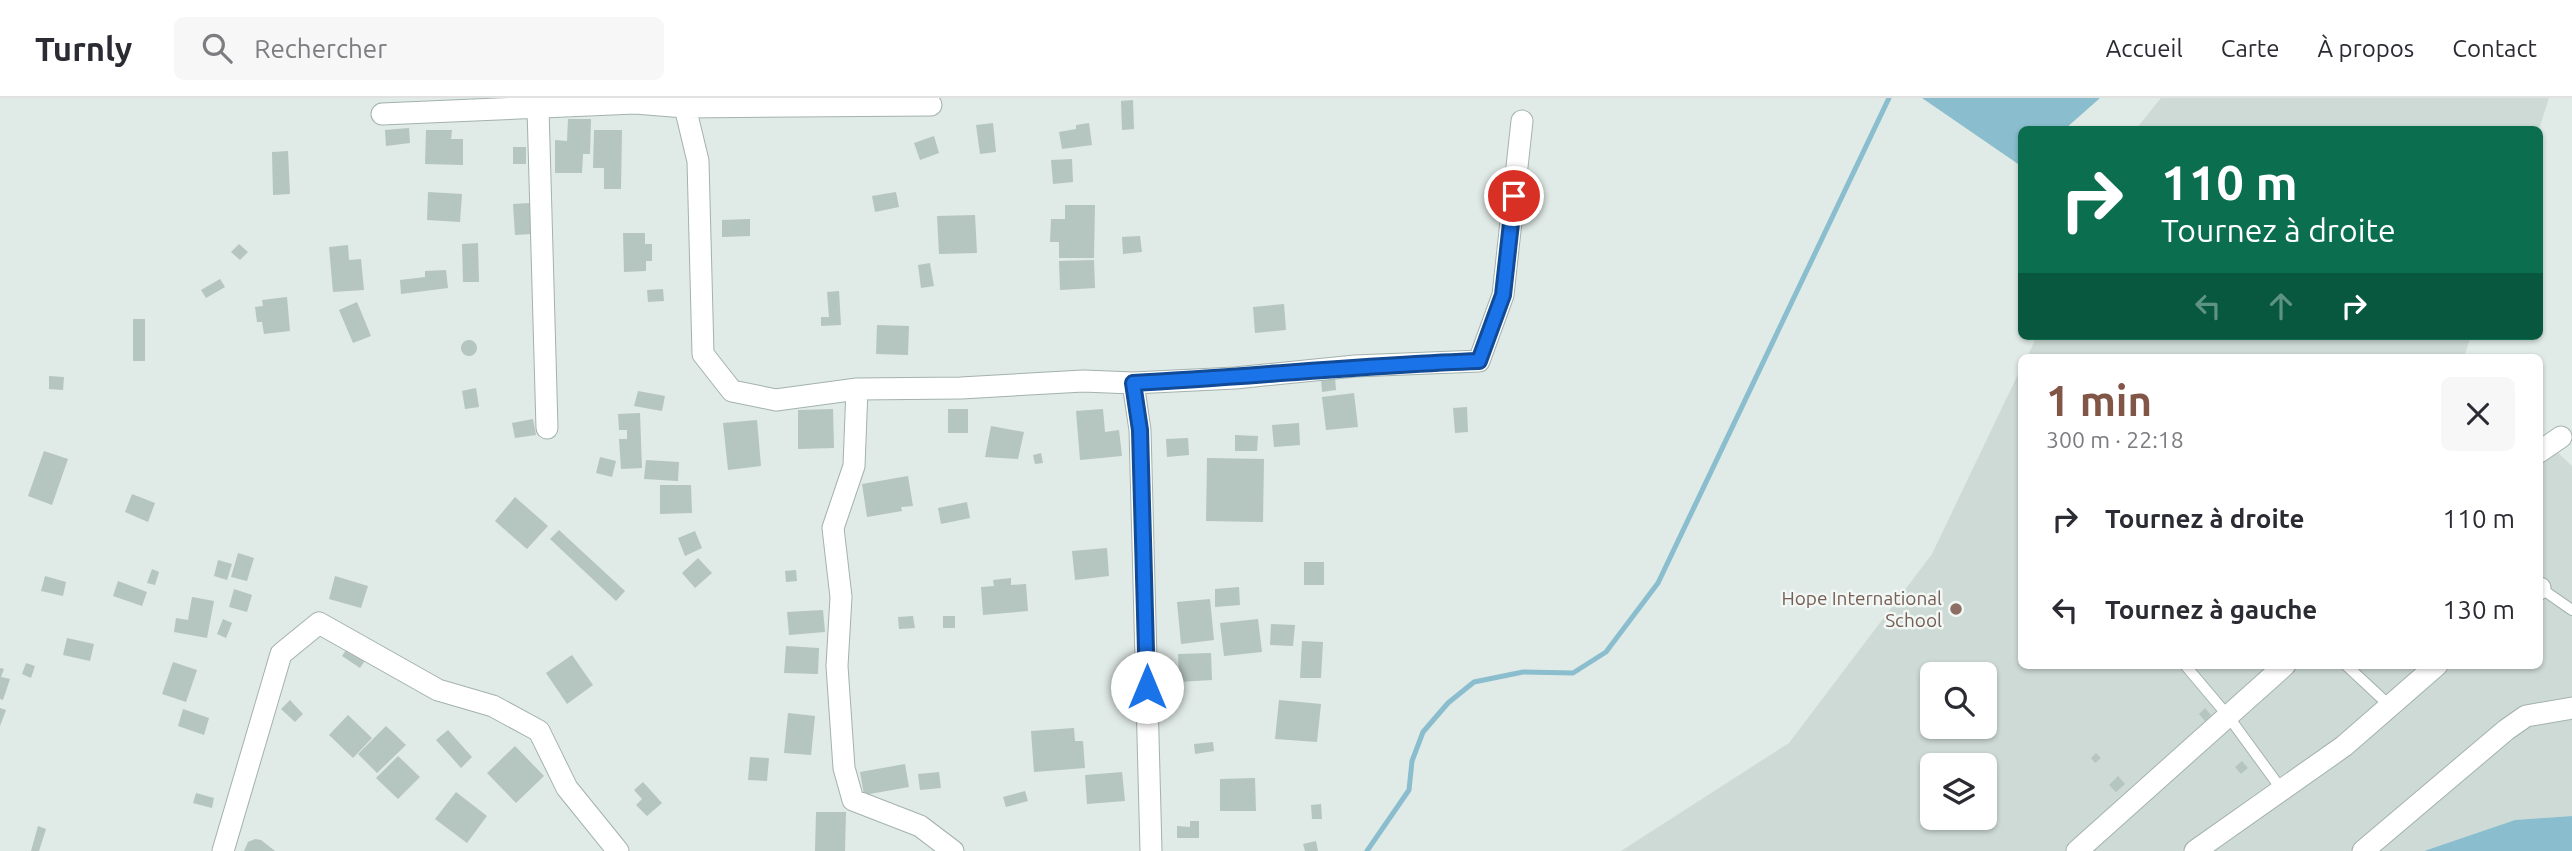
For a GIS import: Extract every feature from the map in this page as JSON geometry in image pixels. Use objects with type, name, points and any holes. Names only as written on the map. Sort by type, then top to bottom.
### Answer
[{"type":"street","points":[[685,102],[698,160],[704,354],[732,391],[776,400],[857,389],[961,388],[1083,381],[1133,383],[1235,378],[1355,366],[1479,361],[1503,295],[1522,121]]},
{"type":"street","points":[[382,114],[685,102],[931,105]]},
{"type":"street","points":[[538,108],[547,428]]},
{"type":"street","points":[[1133,383],[1141,444],[1151,851]]},
{"type":"street","points":[[857,389],[854,466],[833,528],[841,597],[837,666],[844,768],[853,800],[920,825],[953,851]]},
{"type":"street","points":[[2543,449],[2561,437]]},
{"type":"street","points":[[223,851],[281,654],[319,623],[438,690],[493,705],[539,731],[567,788],[618,851]]},
{"type":"street","points":[[2077,851],[2281,669]]},
{"type":"street","points":[[2195,851],[2344,746],[2433,669]]},
{"type":"street","points":[[2363,851],[2526,716],[2572,708]]},
{"type":"lane","points":[[2543,590],[2572,610]]},
{"type":"lane","points":[[2188,669],[2228,716],[2282,790]]},
{"type":"lane","points":[[2350,669],[2391,707]]},
{"type":"shaded area","points":[[2161,98],[2549,98],[2540,126],[2138,126]]},
{"type":"shaded area","points":[[2035,340],[2470,340],[2465,354],[2028,354]]},
{"type":"shaded area","name":"Hope International School","points":[[2018,374],[2018,669],[2543,669],[2543,439],[2572,466],[2572,816],[2515,820],[2424,851],[1621,851],[1789,743],[1932,554]]},
{"type":"water","points":[[1922,98],[2100,98],[2068,126],[2018,126],[2018,164]]},
{"type":"water","points":[[2572,816],[2572,851],[2424,851],[2515,820]]},
{"type":"building","points":[[1133,100],[1134,129],[1122,130],[1121,101]]},
{"type":"building","points":[[568,119],[591,119],[590,154],[583,154],[582,173],[555,173],[555,140],[567,141]]},
{"type":"building","points":[[993,123],[996,152],[980,154],[976,125]]},
{"type":"building","points":[[1089,123],[1092,145],[1062,149],[1059,132]]},
{"type":"building","points":[[409,128],[410,143],[386,146],[385,130]]},
{"type":"building","points":[[426,130],[452,130],[451,139],[463,139],[463,165],[425,164]]},
{"type":"building","points":[[594,130],[622,130],[621,189],[604,189],[604,168],[593,168]]},
{"type":"building","points":[[934,136],[939,153],[920,160],[914,143]]},
{"type":"building","points":[[513,147],[526,147],[526,164],[513,164]]},
{"type":"building","points":[[288,151],[290,194],[273,195],[272,152]]},
{"type":"building","points":[[1072,159],[1073,182],[1053,184],[1051,160]]},
{"type":"building","points":[[428,192],[462,194],[460,222],[427,220]]},
{"type":"building","points":[[896,192],[899,207],[875,212],[872,196]]},
{"type":"building","points":[[530,203],[531,234],[515,235],[513,204]]},
{"type":"building","points":[[1065,205],[1095,205],[1094,258],[1059,258],[1059,242],[1050,242],[1051,219],[1065,219]]},
{"type":"building","points":[[975,215],[977,253],[939,254],[937,216]]},
{"type":"building","points":[[750,219],[750,236],[722,237],[722,220]]},
{"type":"building","points":[[623,233],[645,233],[645,244],[652,244],[652,261],[646,261],[646,271],[624,272]]},
{"type":"building","points":[[1140,236],[1142,252],[1123,254],[1122,237]]},
{"type":"building","points":[[478,243],[479,282],[463,282],[462,244]]},
{"type":"building","points":[[239,244],[248,252],[240,260],[231,252]]},
{"type":"building","points":[[348,245],[349,260],[361,259],[364,290],[333,292],[329,247]]},
{"type":"building","points":[[1094,260],[1095,288],[1060,290],[1059,261]]},
{"type":"building","points":[[930,263],[934,286],[921,288],[918,265]]},
{"type":"building","points":[[446,270],[448,288],[401,294],[400,280],[425,277],[425,271]]},
{"type":"building","points":[[220,279],[225,287],[206,298],[201,290]]},
{"type":"building","points":[[663,289],[664,301],[648,302],[647,290]]},
{"type":"building","points":[[839,291],[841,325],[821,326],[821,317],[829,317],[827,292]]},
{"type":"building","points":[[287,297],[290,331],[264,334],[262,322],[257,322],[255,307],[263,306],[262,300]]},
{"type":"building","points":[[357,302],[371,336],[353,343],[339,310]]},
{"type":"building","points":[[1284,304],[1286,330],[1255,333],[1253,307]]},
{"type":"building","points":[[133,319],[145,319],[145,361],[133,361]]},
{"type":"building","points":[[877,325],[909,326],[908,355],[876,354]]},
{"type":"building","points":[[469,340],[475,342],[475,354],[469,356],[463,354],[461,348],[463,342]]},
{"type":"building","points":[[49,376],[64,377],[63,390],[49,389]]},
{"type":"building","points":[[1335,377],[1336,390],[1322,392],[1321,379]]},
{"type":"building","points":[[476,388],[479,407],[465,409],[462,391]]},
{"type":"building","points":[[638,391],[665,396],[662,411],[634,406]]},
{"type":"building","points":[[1354,393],[1358,427],[1326,430],[1322,397]]},
{"type":"building","points":[[1467,407],[1468,432],[1455,433],[1453,408]]},
{"type":"building","points":[[833,409],[834,448],[798,449],[798,410]]},
{"type":"building","points":[[948,409],[968,409],[968,433],[948,433]]},
{"type":"building","points":[[1103,409],[1105,432],[1119,430],[1122,456],[1080,460],[1076,411]]},
{"type":"building","points":[[640,413],[642,468],[621,469],[619,439],[627,439],[627,430],[619,430],[618,414]]},
{"type":"building","points":[[533,419],[536,435],[515,438],[512,423]]},
{"type":"building","points":[[757,420],[761,466],[728,470],[723,423]]},
{"type":"building","points":[[1299,423],[1300,445],[1274,447],[1272,425]]},
{"type":"building","points":[[991,426],[1024,432],[1018,459],[985,457]]},
{"type":"building","points":[[1235,435],[1258,436],[1257,451],[1235,451]]},
{"type":"building","points":[[1188,438],[1189,455],[1167,457],[1166,439]]},
{"type":"building","points":[[44,451],[68,459],[52,505],[28,496]]},
{"type":"building","points":[[1041,453],[1043,463],[1035,464],[1033,455]]},
{"type":"building","points":[[600,457],[616,461],[612,477],[596,473]]},
{"type":"building","points":[[1207,458],[1264,459],[1263,522],[1206,521]]},
{"type":"building","points":[[646,460],[679,462],[678,481],[644,479]]},
{"type":"building","points":[[908,476],[913,506],[901,507],[902,511],[867,517],[862,484]]},
{"type":"building","points":[[660,485],[691,485],[692,513],[660,514]]},
{"type":"building","points":[[132,494],[155,503],[148,522],[125,512]]},
{"type":"building","points":[[515,497],[548,526],[527,549],[495,521]]},
{"type":"building","points":[[967,502],[970,518],[941,524],[938,508]]},
{"type":"building","points":[[559,530],[625,591],[616,601],[550,539]]},
{"type":"building","points":[[695,531],[702,548],[685,556],[678,538]]},
{"type":"building","points":[[1107,548],[1109,576],[1075,580],[1072,551]]},
{"type":"building","points":[[238,553],[254,558],[247,581],[231,577]]},
{"type":"building","points":[[698,558],[712,573],[695,588],[682,573]]},
{"type":"building","points":[[218,560],[232,564],[227,580],[214,576]]},
{"type":"building","points":[[1304,562],[1324,562],[1324,585],[1304,585]]},
{"type":"building","points":[[152,569],[159,572],[155,585],[147,583]]},
{"type":"building","points":[[796,570],[797,581],[786,582],[785,571]]},
{"type":"building","points":[[45,576],[66,582],[63,596],[41,591]]},
{"type":"building","points":[[335,576],[368,586],[361,608],[329,599]]},
{"type":"building","points":[[1011,578],[1011,585],[1026,584],[1028,611],[983,615],[981,587],[994,586],[993,580]]},
{"type":"building","points":[[118,581],[147,592],[142,606],[113,596]]},
{"type":"building","points":[[1239,587],[1240,605],[1215,607],[1215,589]]},
{"type":"building","points":[[234,589],[252,595],[247,612],[229,607]]},
{"type":"building","points":[[192,597],[214,601],[207,638],[174,632],[176,618],[188,620]]},
{"type":"building","points":[[1210,599],[1214,640],[1181,644],[1177,602]]},
{"type":"building","points":[[823,610],[825,632],[789,635],[787,612]]},
{"type":"building","points":[[913,616],[915,628],[899,629],[898,617]]},
{"type":"building","points":[[943,616],[955,616],[955,628],[943,628]]},
{"type":"building","points":[[223,619],[232,623],[226,638],[217,634]]},
{"type":"building","points":[[1258,619],[1262,652],[1224,656],[1220,623]]},
{"type":"building","points":[[1271,624],[1295,625],[1293,646],[1270,645]]},
{"type":"building","points":[[67,638],[94,644],[90,661],[63,655]]},
{"type":"building","points":[[1302,641],[1323,642],[1321,678],[1300,678]]},
{"type":"building","points":[[350,644],[368,656],[360,668],[342,656]]},
{"type":"building","points":[[786,646],[819,648],[818,674],[784,673]]},
{"type":"building","points":[[1211,653],[1212,680],[1179,682],[1178,654]]},
{"type":"building","points":[[572,655],[593,685],[567,704],[546,673]]},
{"type":"building","points":[[173,662],[197,670],[186,702],[162,694]]},
{"type":"building","points":[[26,663],[35,666],[31,678],[22,674]]},
{"type":"building","points":[[0,668],[4,669],[1,677],[10,679],[3,700],[0,699]]},
{"type":"building","points":[[290,700],[303,714],[295,722],[281,709]]},
{"type":"building","points":[[1279,700],[1321,704],[1317,742],[1275,739]]},
{"type":"building","points":[[0,708],[6,710],[0,726]]},
{"type":"building","points":[[2205,708],[2211,715],[2205,721],[2199,714]]},
{"type":"building","points":[[183,709],[209,718],[204,735],[178,726]]},
{"type":"building","points":[[788,713],[815,716],[811,755],[784,753]]},
{"type":"building","points":[[348,715],[372,738],[353,758],[329,735]]},
{"type":"building","points":[[386,726],[406,745],[377,773],[358,754]]},
{"type":"building","points":[[1074,728],[1075,741],[1083,741],[1085,768],[1034,772],[1031,731]]},
{"type":"building","points":[[448,730],[472,757],[461,768],[436,740]]},
{"type":"building","points":[[1213,742],[1214,751],[1195,754],[1194,744]]},
{"type":"building","points":[[515,746],[544,776],[516,803],[487,773]]},
{"type":"building","points":[[2096,753],[2101,758],[2095,763],[2091,758]]},
{"type":"building","points":[[398,756],[420,777],[398,799],[376,778]]},
{"type":"building","points":[[750,757],[769,758],[767,781],[748,780]]},
{"type":"building","points":[[2242,761],[2248,768],[2241,774],[2235,767]]},
{"type":"building","points":[[905,764],[909,787],[864,795],[860,772]]},
{"type":"building","points":[[939,772],[941,788],[920,790],[918,774]]},
{"type":"building","points":[[1122,772],[1125,801],[1087,804],[1085,775]]},
{"type":"building","points":[[2118,776],[2125,784],[2116,792],[2109,785]]},
{"type":"building","points":[[1255,778],[1256,811],[1220,811],[1220,779]]},
{"type":"building","points":[[643,782],[662,803],[647,816],[636,805],[642,799],[634,790]]},
{"type":"building","points":[[1025,791],[1028,801],[1006,807],[1003,797]]},
{"type":"building","points":[[456,792],[487,816],[467,843],[435,819]]},
{"type":"building","points":[[196,793],[214,798],[212,808],[193,803]]},
{"type":"building","points":[[1321,804],[1322,819],[1312,819],[1311,805]]},
{"type":"building","points":[[816,812],[846,812],[845,851],[815,851]]},
{"type":"building","points":[[1190,821],[1199,821],[1199,838],[1177,838],[1177,826],[1190,827]]},
{"type":"building","points":[[38,826],[46,829],[39,851],[31,851]]},
{"type":"building","points":[[261,840],[275,851],[244,851],[248,842]]},
{"type":"building","points":[[1316,841],[1318,851],[1305,851],[1303,844]]},
{"type":"waterway","points":[[1367,851],[1409,790],[1412,761],[1423,732],[1448,703],[1474,682],[1523,672],[1573,673],[1606,652],[1658,583],[1889,98]]},
{"type":"place","name":"Hope International School","points":[[1956,609]]},
{"type":"route","points":[[1147,687],[1147,607],[1140,430],[1133,383],[1235,378],[1355,366],[1479,361],[1503,295],[1514,196]]}]
